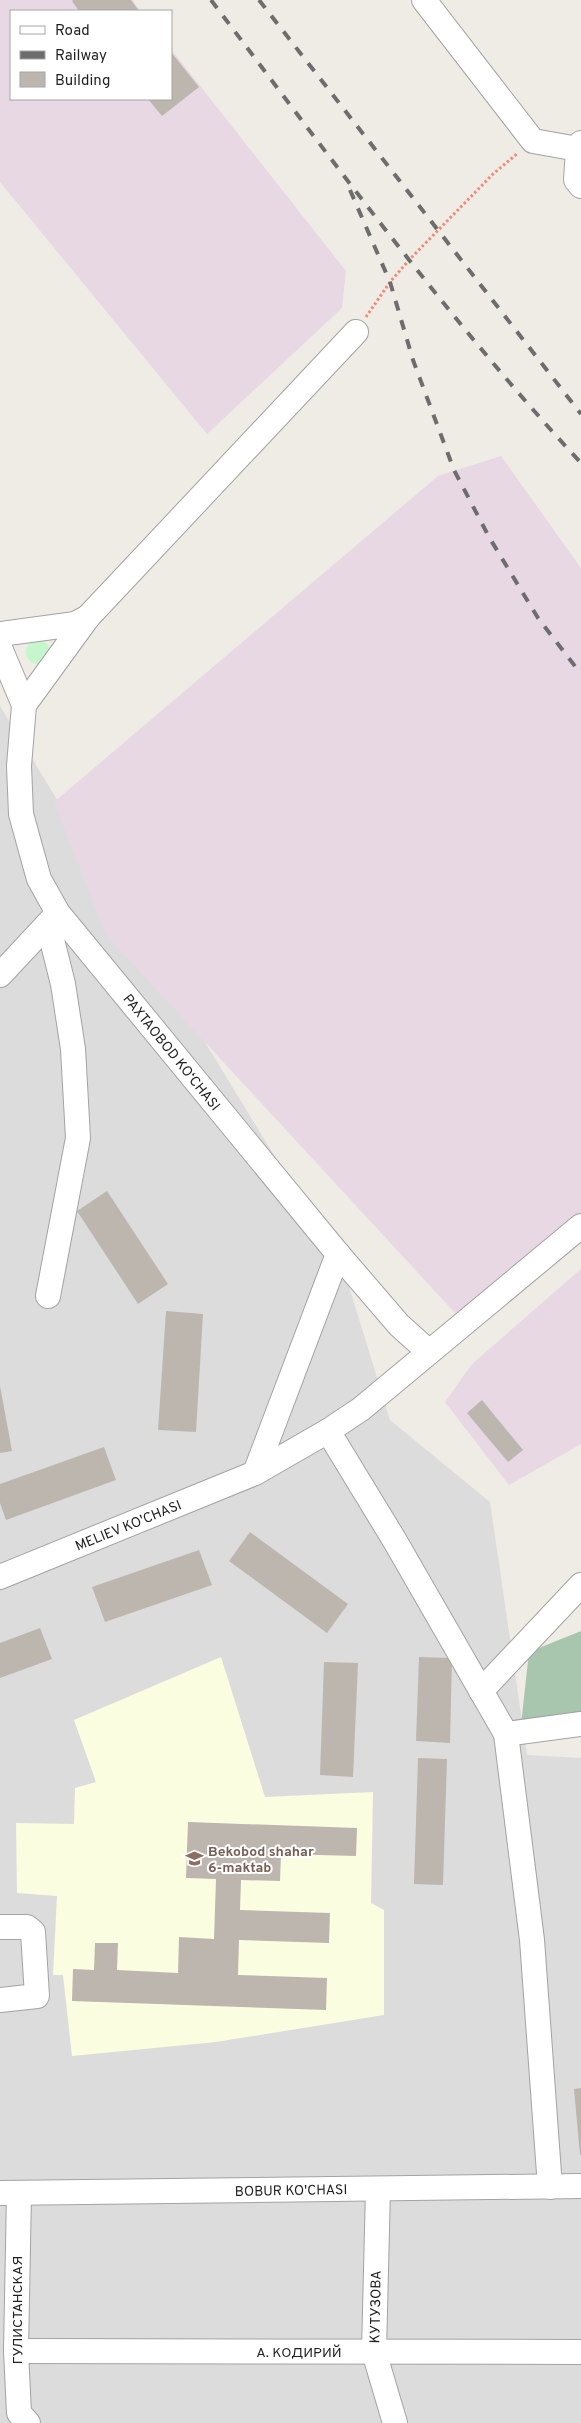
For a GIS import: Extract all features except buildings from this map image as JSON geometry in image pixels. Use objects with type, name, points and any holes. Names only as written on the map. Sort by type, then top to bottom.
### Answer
[{"type":"street","points":[[424,0],[533,141],[580,146],[576,180],[581,186]]},
{"type":"street","points":[[24,705],[88,616],[356,332]]},
{"type":"street","points":[[0,634],[75,624],[88,616]]},
{"type":"street","points":[[0,648],[24,705]]},
{"type":"street","name":"PAXTAOBOD KO‘CHASI","points":[[24,705],[19,766],[21,814],[39,878],[53,918],[399,1325],[429,1352]]},
{"type":"street","points":[[0,975],[53,918]]},
{"type":"street","points":[[48,1296],[78,1138],[73,1049],[53,918]]},
{"type":"street","name":"MELIEV KO'CHASI","points":[[0,1577],[255,1473],[328,1431],[361,1409],[581,1226]]},
{"type":"street","points":[[255,1473],[338,1254]]},
{"type":"street","points":[[328,1431],[506,1734],[532,1940],[550,2187]]},
{"type":"street","points":[[481,1691],[581,1585]]},
{"type":"street","points":[[506,1734],[581,1724]]},
{"type":"street","points":[[0,1927],[27,1927],[33,1932],[37,1996],[0,2000]]},
{"type":"street","name":"BOBUR KO'CHASI","points":[[9,2193],[581,2186]]},
{"type":"street","name":"КУТУЗОВА","points":[[378,2189],[374,2352],[394,2423]]},
{"type":"street","name":"ГУЛИСТАНСКАЯ","points":[[9,2193],[18,2413],[28,2423]]},
{"type":"street","name":"А. КОДИРИЙ","points":[[16,2351],[581,2352]]},
{"type":"path","points":[[356,332],[390,282],[410,259],[493,174],[533,141]]},
{"type":"shaded area","points":[[0,0],[132,0],[140,10],[10,10],[10,100],[172,100],[172,50],[346,271],[342,308],[207,434],[0,182]]},
{"type":"shaded area","points":[[501,456],[581,568],[581,1235],[468,1327],[106,935],[54,802],[438,476]]},
{"type":"shaded area","points":[[0,706],[344,1270],[390,1420],[490,1502],[527,1755],[581,1758],[581,2423],[0,2423]]},
{"type":"shaded area","points":[[581,1269],[581,1444],[509,1485],[445,1402],[472,1364]]},
{"type":"shaded area","points":[[581,1631],[581,1723],[520,1734],[529,1652]]},
{"type":"shaded area","name":"Bekobod shahar 6-maktab","points":[[221,1657],[265,1797],[373,1792],[371,1903],[384,1910],[384,2015],[216,2042],[72,2056],[63,1975],[53,1975],[57,1896],[17,1893],[16,1823],[74,1824],[75,1788],[96,1782],[74,1720]]},
{"type":"green space","points":[[38,640],[47,643],[50,652],[47,661],[38,664],[29,661],[26,652],[29,643]]},
{"type":"railway","points":[[211,0],[436,294],[483,352],[581,463]]},
{"type":"railway","points":[[259,0],[581,414]]},
{"type":"railway","points":[[350,190],[390,282],[413,360],[454,470],[489,537],[538,618],[581,674]]},
{"type":"place","name":"Bekobod shahar 6-maktab","points":[[194,1859]]}]
